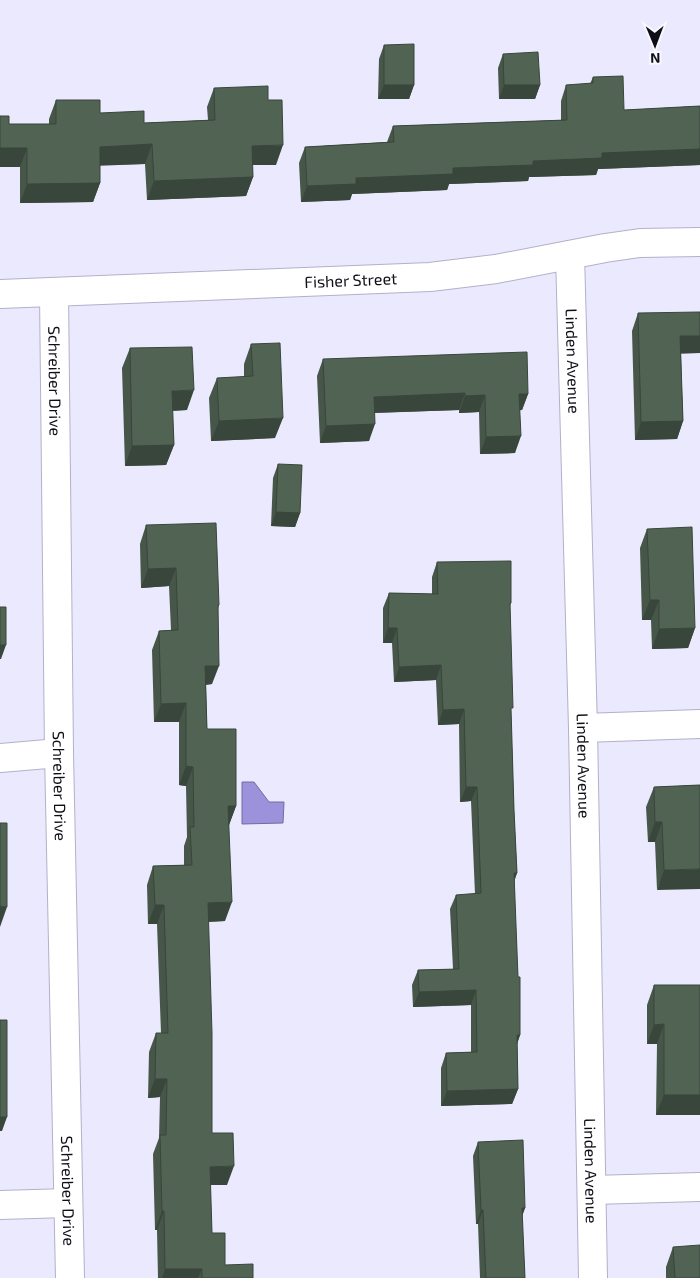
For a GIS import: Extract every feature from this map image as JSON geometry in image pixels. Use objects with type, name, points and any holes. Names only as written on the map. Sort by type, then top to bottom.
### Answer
[{"type":"street","name":"Fisher Street","points":[[0,294],[430,277],[496,269],[640,243],[700,242]]},
{"type":"street","name":"Linden Avenue","points":[[570,255],[583,728],[593,1278]]},
{"type":"street","name":"Schreiber Drive","points":[[54,292],[70,1278]]},
{"type":"street","points":[[583,728],[700,724]]},
{"type":"street","points":[[0,758],[60,753]]},
{"type":"street","points":[[592,1190],[700,1187]]},
{"type":"street","points":[[0,1205],[68,1203]]},
{"type":"shaded area","points":[[242,782],[254,782],[269,802],[284,802],[283,823],[242,824]]},
{"type":"building","points":[[414,44],[414,85],[384,85],[384,45]]},
{"type":"building","points":[[538,52],[540,85],[504,85],[503,54]]},
{"type":"building","points":[[623,76],[624,110],[700,106],[700,149],[602,153],[602,158],[533,161],[533,165],[453,168],[453,174],[356,178],[356,184],[307,186],[305,147],[394,142],[393,126],[567,120],[566,85],[593,83],[593,77]]},
{"type":"building","points":[[268,86],[268,100],[282,100],[283,145],[252,146],[253,177],[154,181],[152,144],[100,147],[100,183],[27,184],[27,148],[0,148],[0,116],[9,116],[9,124],[56,124],[56,100],[100,100],[100,113],[144,111],[144,123],[215,120],[214,88]]},
{"type":"building","points":[[700,312],[700,336],[680,336],[683,421],[641,422],[638,313]]},
{"type":"building","points":[[280,343],[283,418],[219,421],[217,378],[253,376],[251,344]]},
{"type":"building","points":[[192,347],[194,390],[172,391],[174,445],[132,446],[130,348]]},
{"type":"building","points":[[527,352],[528,394],[519,394],[521,436],[486,437],[485,395],[465,396],[465,393],[374,397],[375,424],[326,426],[323,359]]},
{"type":"building","points":[[278,464],[302,465],[300,513],[276,512]]},
{"type":"building","points":[[216,523],[219,666],[205,666],[207,729],[236,729],[236,806],[228,806],[232,902],[208,903],[212,1033],[212,1133],[233,1133],[234,1166],[210,1167],[212,1233],[225,1233],[225,1265],[253,1264],[253,1278],[202,1278],[202,1269],[165,1269],[160,1135],[166,1135],[167,1079],[155,1079],[156,1033],[168,1033],[164,905],[155,905],[153,866],[192,865],[190,827],[194,827],[193,767],[186,766],[186,703],[161,704],[159,631],[178,630],[176,568],[148,569],[146,525]]},
{"type":"building","points":[[692,527],[695,628],[659,629],[659,600],[650,600],[647,529]]},
{"type":"building","points":[[511,561],[510,603],[513,708],[511,708],[517,873],[514,873],[518,977],[520,977],[520,1035],[517,1035],[518,1089],[447,1091],[446,1053],[477,1052],[476,990],[419,992],[418,970],[459,969],[456,895],[481,893],[477,787],[466,787],[464,709],[443,710],[441,665],[399,667],[397,628],[388,628],[389,593],[438,594],[437,562]]},
{"type":"building","points":[[0,607],[6,607],[6,645],[0,645]]},
{"type":"building","points":[[700,785],[700,869],[664,870],[662,822],[655,822],[654,787]]},
{"type":"building","points":[[0,823],[7,823],[7,907],[0,906]]},
{"type":"building","points":[[654,985],[700,985],[700,1095],[664,1095],[664,1024],[654,1025]]},
{"type":"building","points":[[0,1020],[7,1020],[7,1117],[0,1117]]},
{"type":"building","points":[[523,1140],[525,1208],[522,1208],[525,1278],[486,1278],[478,1142]]},
{"type":"building","points":[[700,1245],[700,1278],[675,1278],[673,1247]]}]
